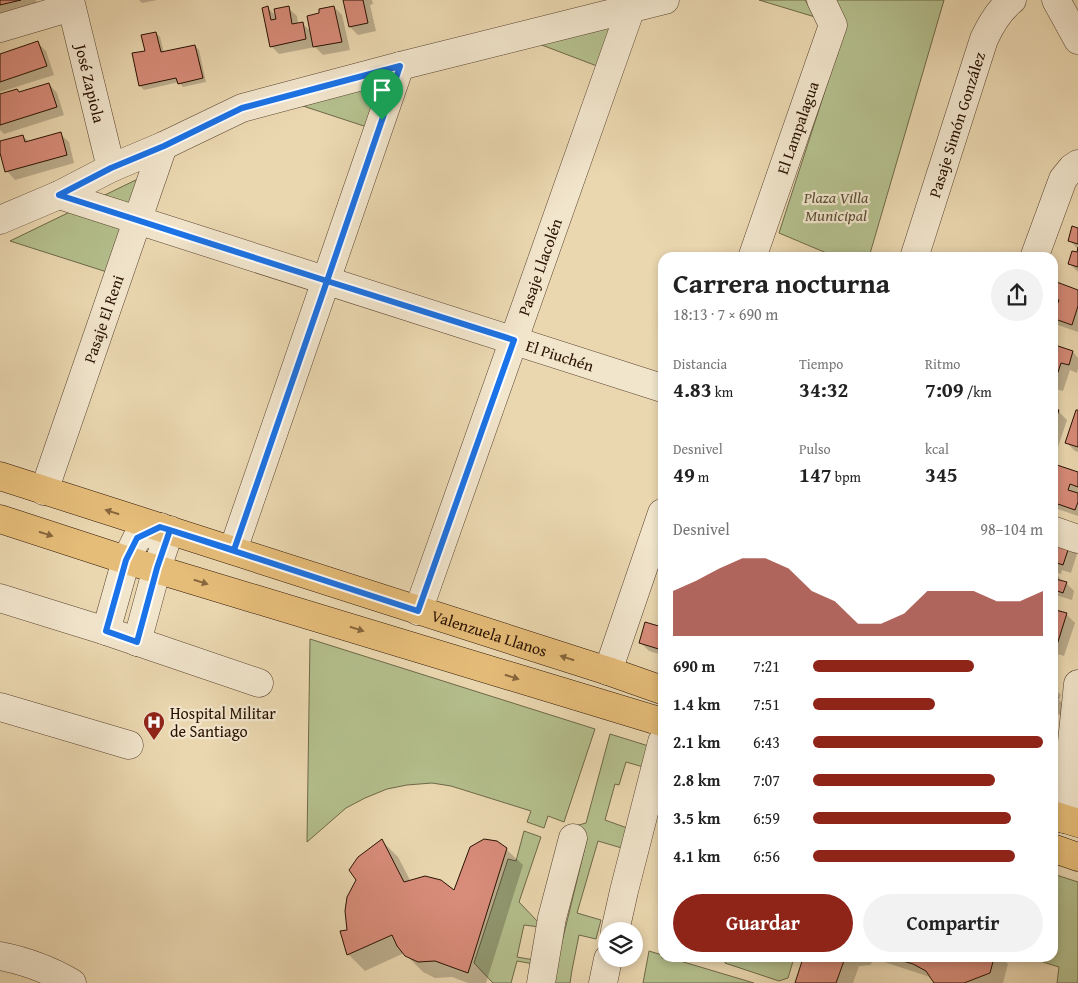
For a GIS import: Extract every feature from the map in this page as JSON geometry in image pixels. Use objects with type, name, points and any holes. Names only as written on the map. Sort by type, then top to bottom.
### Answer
[{"type":"main road","name":"Valenzuela Llanos","points":[[0,476],[234,550],[658,689]]},
{"type":"main road","name":"Valenzuela Llanos","points":[[0,519],[126,560],[658,721]]},
{"type":"main road","points":[[1058,850],[1078,857]]},
{"type":"street","points":[[0,220],[59,195],[111,168],[164,146],[242,108],[400,66],[665,0]]},
{"type":"street","name":"El Lampalagua","points":[[754,252],[833,25],[821,0]]},
{"type":"street","name":"Pasaje Simón González","points":[[916,252],[984,39],[997,15],[1012,0]]},
{"type":"street","points":[[1056,0],[1078,40]]},
{"type":"street","points":[[0,28],[71,4]]},
{"type":"street","name":"José Zapiola","points":[[71,4],[111,168]]},
{"type":"street","name":"Pasaje Llacolén","points":[[418,611],[631,8]]},
{"type":"street","points":[[234,550],[400,66]]},
{"type":"street","name":"Pasaje El Reni","points":[[44,491],[164,146]]},
{"type":"street","points":[[1036,252],[1063,179],[1078,164]]},
{"type":"street","name":"El Piuchén","points":[[59,195],[658,387]]},
{"type":"street","points":[[608,671],[658,525]]},
{"type":"street","points":[[106,631],[126,560],[137,538],[165,529],[157,568],[137,642]]},
{"type":"street","points":[[1058,532],[1078,539]]},
{"type":"street","points":[[0,598],[106,631],[259,683]]},
{"type":"street","points":[[1065,819],[1078,684]]},
{"type":"street","points":[[0,707],[129,745]]},
{"type":"street","points":[[617,922],[658,758]]},
{"type":"street","points":[[541,983],[552,918],[573,838]]},
{"type":"street","points":[[0,956],[30,964],[72,983]]},
{"type":"street","points":[[603,983],[606,967]]},
{"type":"green space","points":[[759,0],[805,0],[815,17]]},
{"type":"green space","name":"Plaza Villa Municipal","points":[[835,0],[944,0],[870,252],[824,252],[779,233],[846,26]]},
{"type":"green space","points":[[614,21],[597,66],[539,44]]},
{"type":"green space","points":[[385,83],[370,128],[303,106]]},
{"type":"green space","points":[[142,177],[107,272],[10,241]]},
{"type":"green space","points":[[310,639],[595,729],[564,822],[548,816],[544,828],[527,822],[531,811],[451,786],[432,783],[387,789],[365,798],[346,808],[307,842]]},
{"type":"green space","points":[[610,734],[655,748],[650,769],[626,762],[619,785],[615,784],[605,820],[630,829],[625,849],[598,841],[577,913],[601,920],[598,922],[596,939],[579,935],[570,983],[552,983],[587,839],[573,832],[575,826],[586,823]]},
{"type":"green space","points":[[524,831],[541,837],[519,902],[540,924],[540,927],[524,925],[517,957],[534,960],[534,964],[517,961],[511,983],[493,983],[474,963],[508,859],[516,861]]},
{"type":"green space","points":[[1058,876],[1078,882],[1078,983],[1057,983],[1059,967],[1043,962],[1058,962]]},
{"type":"green space","points":[[649,951],[658,954],[658,962],[683,962],[754,983],[643,983]]},
{"type":"green space","points":[[793,962],[788,978],[779,981],[725,963]]},
{"type":"building","points":[[0,0],[21,0],[0,5]]},
{"type":"building","points":[[343,0],[363,0],[368,23],[349,27]]},
{"type":"building","points":[[268,6],[271,20],[276,19],[274,9],[289,6],[292,24],[303,22],[306,39],[270,47],[262,8]]},
{"type":"building","points":[[334,6],[342,42],[313,47],[307,16],[319,13],[319,9]]},
{"type":"building","points":[[156,32],[161,52],[195,45],[203,78],[178,84],[176,78],[139,86],[132,53],[145,51],[141,35]]},
{"type":"building","points":[[38,41],[47,66],[0,82],[0,54]]},
{"type":"building","points":[[49,83],[57,107],[0,125],[0,94],[17,89],[19,92]]},
{"type":"building","points":[[61,132],[67,155],[5,172],[0,153],[0,141],[23,135],[25,142]]},
{"type":"building","points":[[1072,226],[1078,228],[1078,244],[1068,241]]},
{"type":"building","points":[[1078,247],[1078,267],[1068,264],[1072,251],[1077,252]]},
{"type":"building","points":[[1058,282],[1078,290],[1078,306],[1072,325],[1058,320]]},
{"type":"building","points":[[1058,346],[1073,351],[1069,365],[1061,363],[1058,372]]},
{"type":"building","points":[[1076,410],[1078,410],[1078,447],[1065,443]]},
{"type":"building","points":[[1058,465],[1078,472],[1078,487],[1070,484],[1068,490],[1078,493],[1078,502],[1075,510],[1058,504]]},
{"type":"building","points":[[1058,540],[1070,544],[1063,565],[1058,563]]},
{"type":"building","points":[[1058,580],[1067,582],[1063,593],[1058,591]]},
{"type":"building","points":[[1058,611],[1067,613],[1058,642]]},
{"type":"building","points":[[645,622],[658,626],[658,649],[639,643]]},
{"type":"building","points":[[382,839],[404,882],[425,876],[441,880],[454,890],[470,847],[484,839],[497,841],[507,848],[468,973],[435,961],[418,962],[405,956],[397,946],[392,935],[347,955],[340,931],[347,930],[345,911],[347,897],[356,880],[349,870],[358,857]]},
{"type":"building","points":[[802,962],[844,962],[836,983],[795,983]]},
{"type":"building","points":[[906,962],[993,962],[990,973],[964,983],[934,983],[926,971]]},
{"type":"place","name":"Hospital Militar de Santiago","points":[[154,741]]},
{"type":"route","points":[[382,120],[327,281],[514,340],[418,611],[234,550],[170,530],[160,527],[137,538],[126,560],[106,631],[137,642],[157,568],[170,530],[234,550],[327,281],[59,195],[111,168],[164,146],[242,108],[400,66],[382,120]]}]
